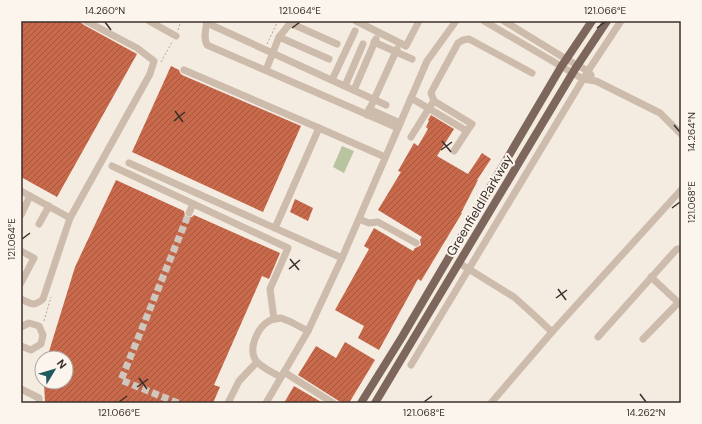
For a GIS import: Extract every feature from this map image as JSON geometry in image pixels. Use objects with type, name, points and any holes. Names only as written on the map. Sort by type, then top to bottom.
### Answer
[{"type":"main road","name":"Greenfield Parkway","points":[[361,403],[402,337],[561,68],[592,21]]},
{"type":"main road","name":"Greenfield Parkway","points":[[375,403],[572,74],[607,21]]},
{"type":"street","points":[[21,299],[33,304],[38,303],[43,299],[70,218],[150,74],[154,61],[137,48],[86,21]]},
{"type":"street","points":[[149,21],[176,36]]},
{"type":"street","points":[[356,21],[406,46],[419,21]]},
{"type":"street","points":[[266,403],[308,331],[342,258],[428,61],[456,21]]},
{"type":"street","points":[[484,21],[583,80],[596,81],[660,113],[681,134]]},
{"type":"street","points":[[504,21],[566,60],[588,71],[596,81]]},
{"type":"street","points":[[411,365],[588,71],[621,21]]},
{"type":"street","points":[[386,105],[272,54],[207,22],[205,40],[207,45],[399,126]]},
{"type":"street","points":[[266,70],[279,37],[291,22],[336,44]]},
{"type":"street","points":[[332,80],[355,31]]},
{"type":"street","points":[[279,37],[329,59]]},
{"type":"street","points":[[454,152],[472,124],[434,101],[431,93],[458,43],[469,39],[532,74]]},
{"type":"street","points":[[354,90],[375,41],[412,59]]},
{"type":"street","points":[[345,86],[363,44]]},
{"type":"street","points":[[368,112],[396,50]]},
{"type":"street","points":[[184,70],[385,157]]},
{"type":"street","points":[[411,98],[467,131]]},
{"type":"street","points":[[411,137],[434,101]]},
{"type":"street","points":[[275,228],[319,128]]},
{"type":"street","points":[[129,163],[342,258]]},
{"type":"street","points":[[112,166],[288,248],[270,289],[274,319]]},
{"type":"street","points":[[491,403],[552,332],[681,190]]},
{"type":"street","points":[[21,191],[70,218]]},
{"type":"street","points":[[21,215],[30,196]]},
{"type":"street","points":[[189,213],[193,204]]},
{"type":"street","points":[[39,224],[49,206]]},
{"type":"street","points":[[359,219],[369,223],[378,222],[416,243]]},
{"type":"street","points":[[598,337],[674,251],[681,249]]},
{"type":"street","points":[[21,251],[34,258],[21,283]]},
{"type":"street","points":[[459,264],[514,297],[552,332]]},
{"type":"street","points":[[643,339],[680,304],[651,277]]},
{"type":"street","points":[[308,331],[281,318],[274,319],[262,327],[254,340],[254,354],[257,362],[333,403]]},
{"type":"street","points":[[21,328],[29,323],[39,326],[43,335],[40,344],[31,350],[21,346]]},
{"type":"street","points":[[228,403],[238,381],[257,362]]},
{"type":"street","points":[[21,389],[39,400]]},
{"type":"path","points":[[160,63],[176,36],[181,21]]},
{"type":"path","points":[[264,50],[278,21]]},
{"type":"path","points":[[39,326],[45,320],[51,297]]},
{"type":"green space","points":[[342,146],[354,151],[344,173],[333,167]]},
{"type":"building","points":[[21,21],[79,21],[137,54],[57,197],[21,177]]},
{"type":"building","points":[[171,66],[179,70],[182,75],[301,126],[263,212],[132,152]]},
{"type":"building","points":[[431,115],[454,129],[437,156],[468,174],[482,153],[491,159],[477,180],[462,213],[421,281],[418,279],[379,350],[358,338],[364,326],[335,310],[369,249],[364,246],[374,228],[413,251],[421,245],[420,240],[422,237],[378,210],[401,172],[398,171],[414,143],[418,146],[428,129],[426,127]]},
{"type":"building","points":[[116,180],[184,211],[187,218],[194,215],[280,253],[269,279],[262,276],[214,385],[220,387],[213,403],[45,403],[44,390],[74,390],[74,350],[49,350],[75,267]]},
{"type":"building","points":[[295,199],[313,208],[308,221],[290,212]]},
{"type":"building","points":[[345,342],[375,360],[349,403],[342,403],[298,375],[316,346],[336,358]]},
{"type":"building","points":[[294,386],[323,403],[284,403]]},
{"type":"tunnel","points":[[178,403],[121,380],[189,213]]}]
